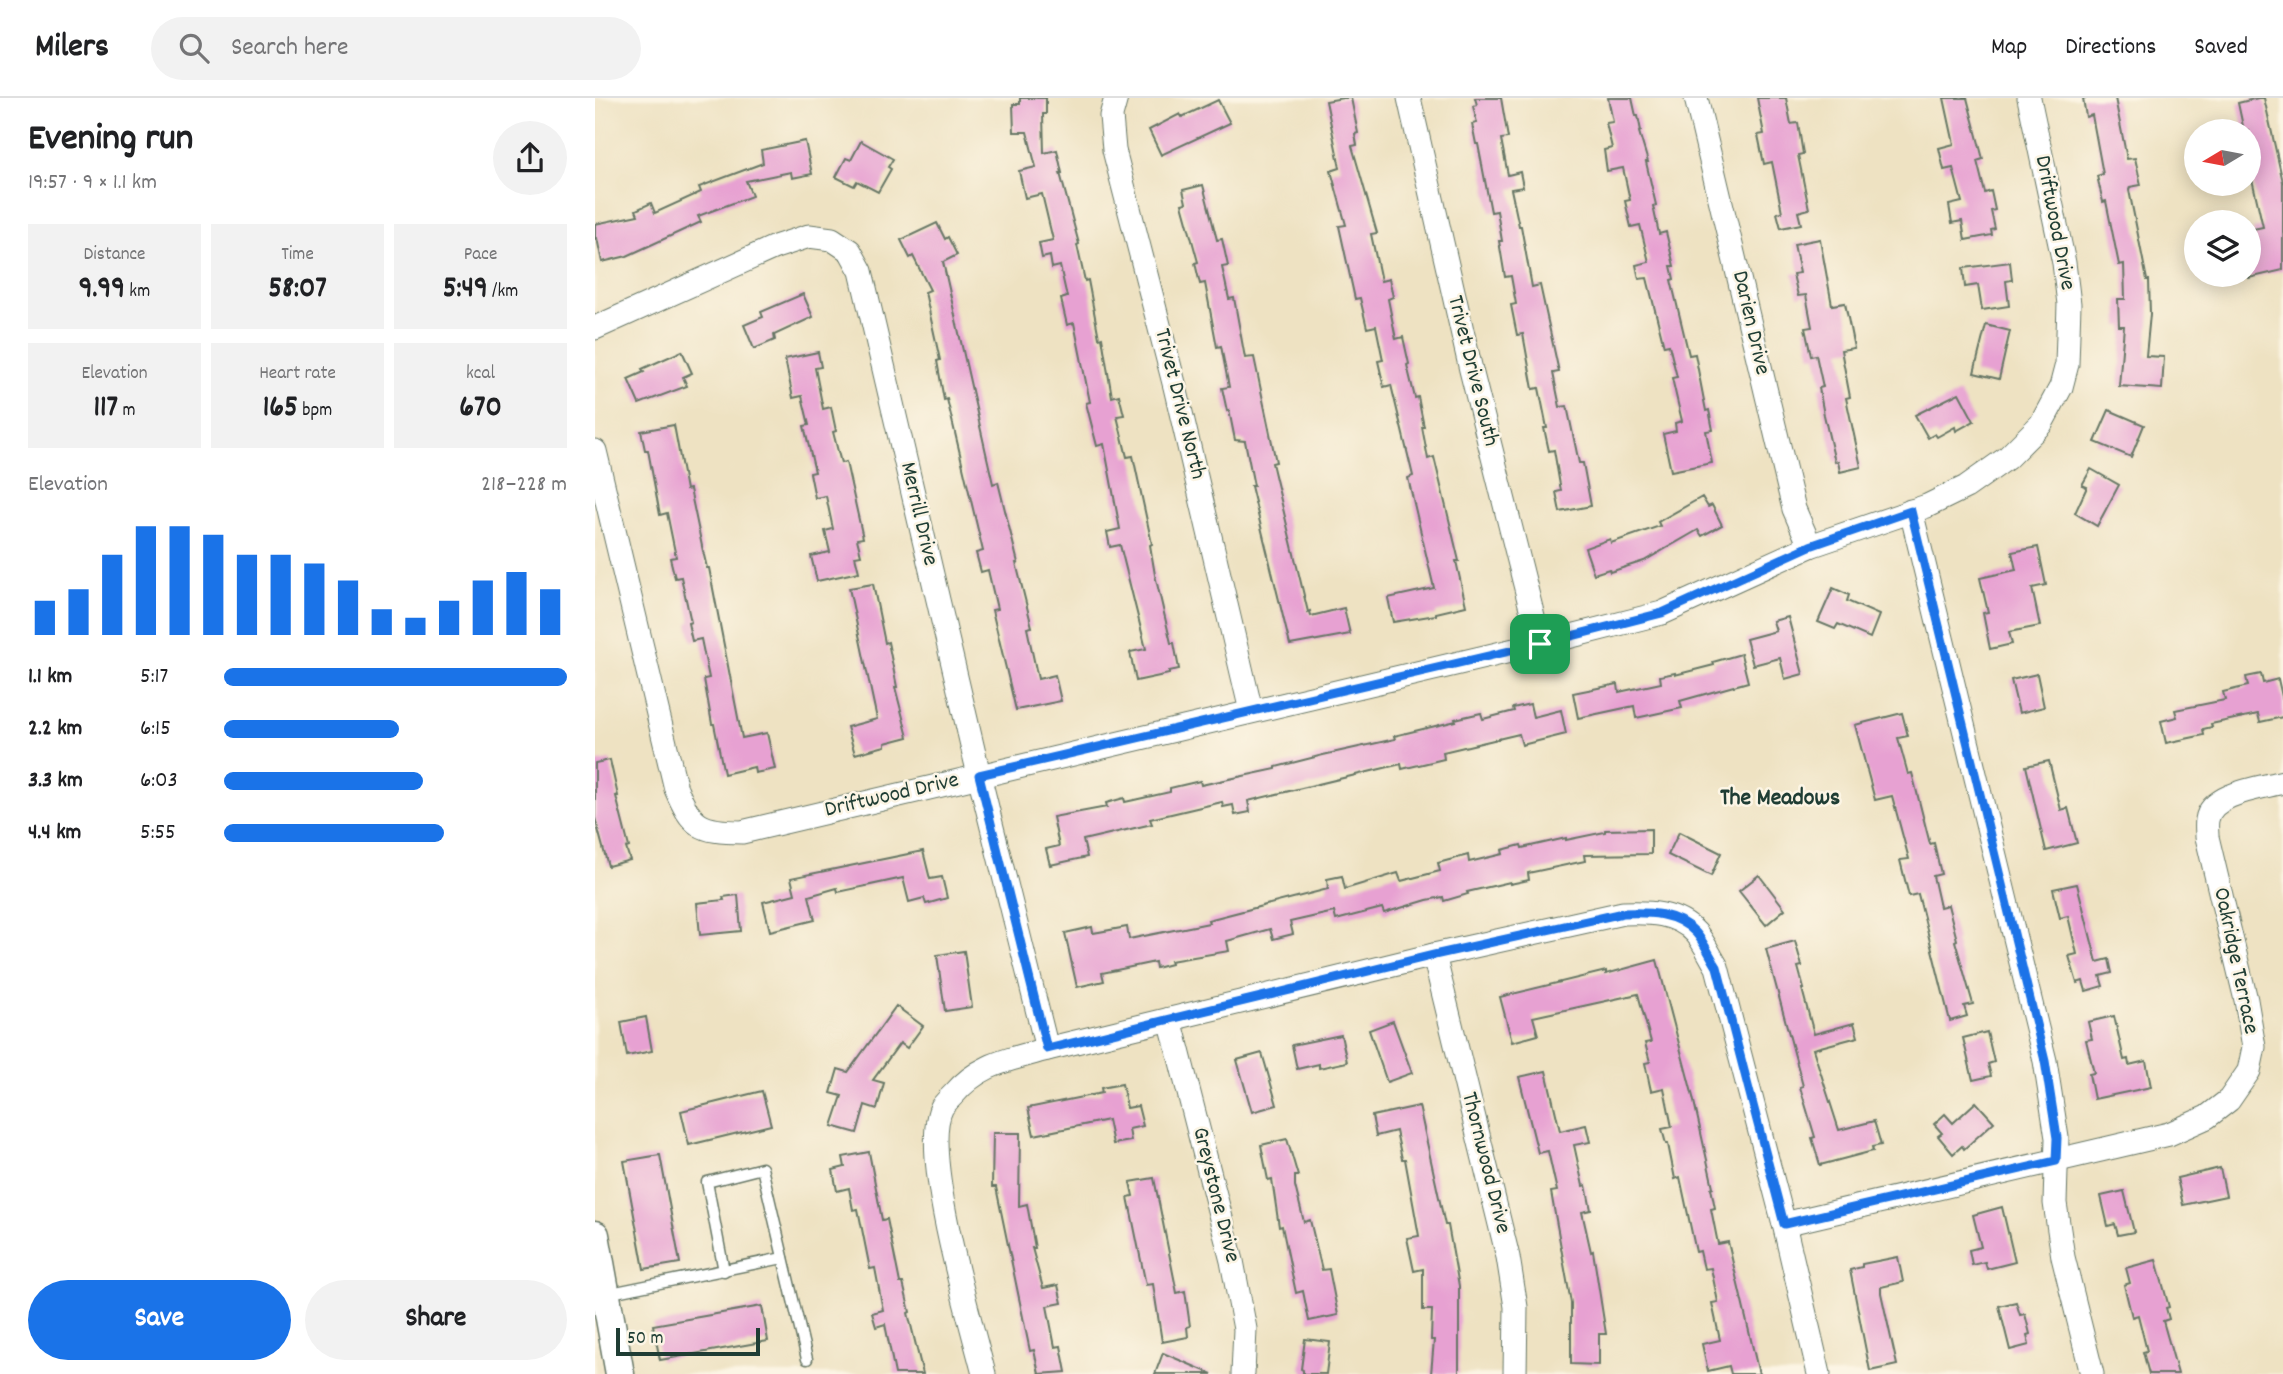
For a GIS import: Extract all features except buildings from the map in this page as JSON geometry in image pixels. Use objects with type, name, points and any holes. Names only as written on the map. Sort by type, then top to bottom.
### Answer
[{"type":"street","name":"Trivet Drive North","points":[[1116,98],[1111,116],[1114,150],[1175,387],[1251,711]]},
{"type":"street","name":"Trivet Drive South","points":[[1409,98],[1471,370],[1540,644]]},
{"type":"street","name":"Darien Drive","points":[[1696,98],[1794,509],[1810,546]]},
{"type":"street","name":"Driftwood Drive","points":[[595,451],[676,789],[687,815],[695,824],[721,832],[742,832],[1540,644],[1662,613],[1810,546],[1911,511],[1966,487],[2007,458],[2041,424],[2061,387],[2067,364],[2069,304],[2064,263],[2028,98]]},
{"type":"street","name":"Merrill Drive","points":[[595,328],[775,247],[809,236],[832,239],[850,251],[861,271],[979,775],[1047,1049]]},
{"type":"street","points":[[1911,511],[2045,1061],[2057,1138],[2055,1203],[2063,1257],[2092,1374]]},
{"type":"street","name":"Oakridge Terrace","points":[[1784,1224],[2169,1134],[2207,1117],[2229,1100],[2249,1071],[2254,1046],[2246,1000],[2207,837],[2207,818],[2214,807],[2226,797],[2283,782]]},
{"type":"street","points":[[984,1374],[945,1215],[936,1134],[942,1107],[963,1083],[986,1067],[1047,1049],[1434,955],[1623,913],[1655,912],[1677,919],[1696,933],[1717,967],[1784,1224],[1819,1374]]},
{"type":"street","name":"Thornwood Drive","points":[[1434,955],[1508,1257],[1516,1307],[1515,1374]]},
{"type":"street","name":"Greystone Drive","points":[[1171,1019],[1232,1261],[1245,1329],[1243,1374]]},
{"type":"street","points":[[595,1235],[620,1374]]},
{"type":"lane","points":[[723,1271],[707,1182],[762,1168],[807,1359]]},
{"type":"lane","points":[[606,1294],[783,1258]]},
{"type":"district","name":"The Meadows","points":[[1780,799]]},
{"type":"route","points":[[1911,511],[2045,1061],[2057,1138],[2056,1161],[1784,1224],[1717,967],[1696,933],[1677,919],[1655,912],[1623,913],[1434,955],[1047,1049],[979,775],[1540,644],[1662,613],[1810,546],[1911,511]]}]
